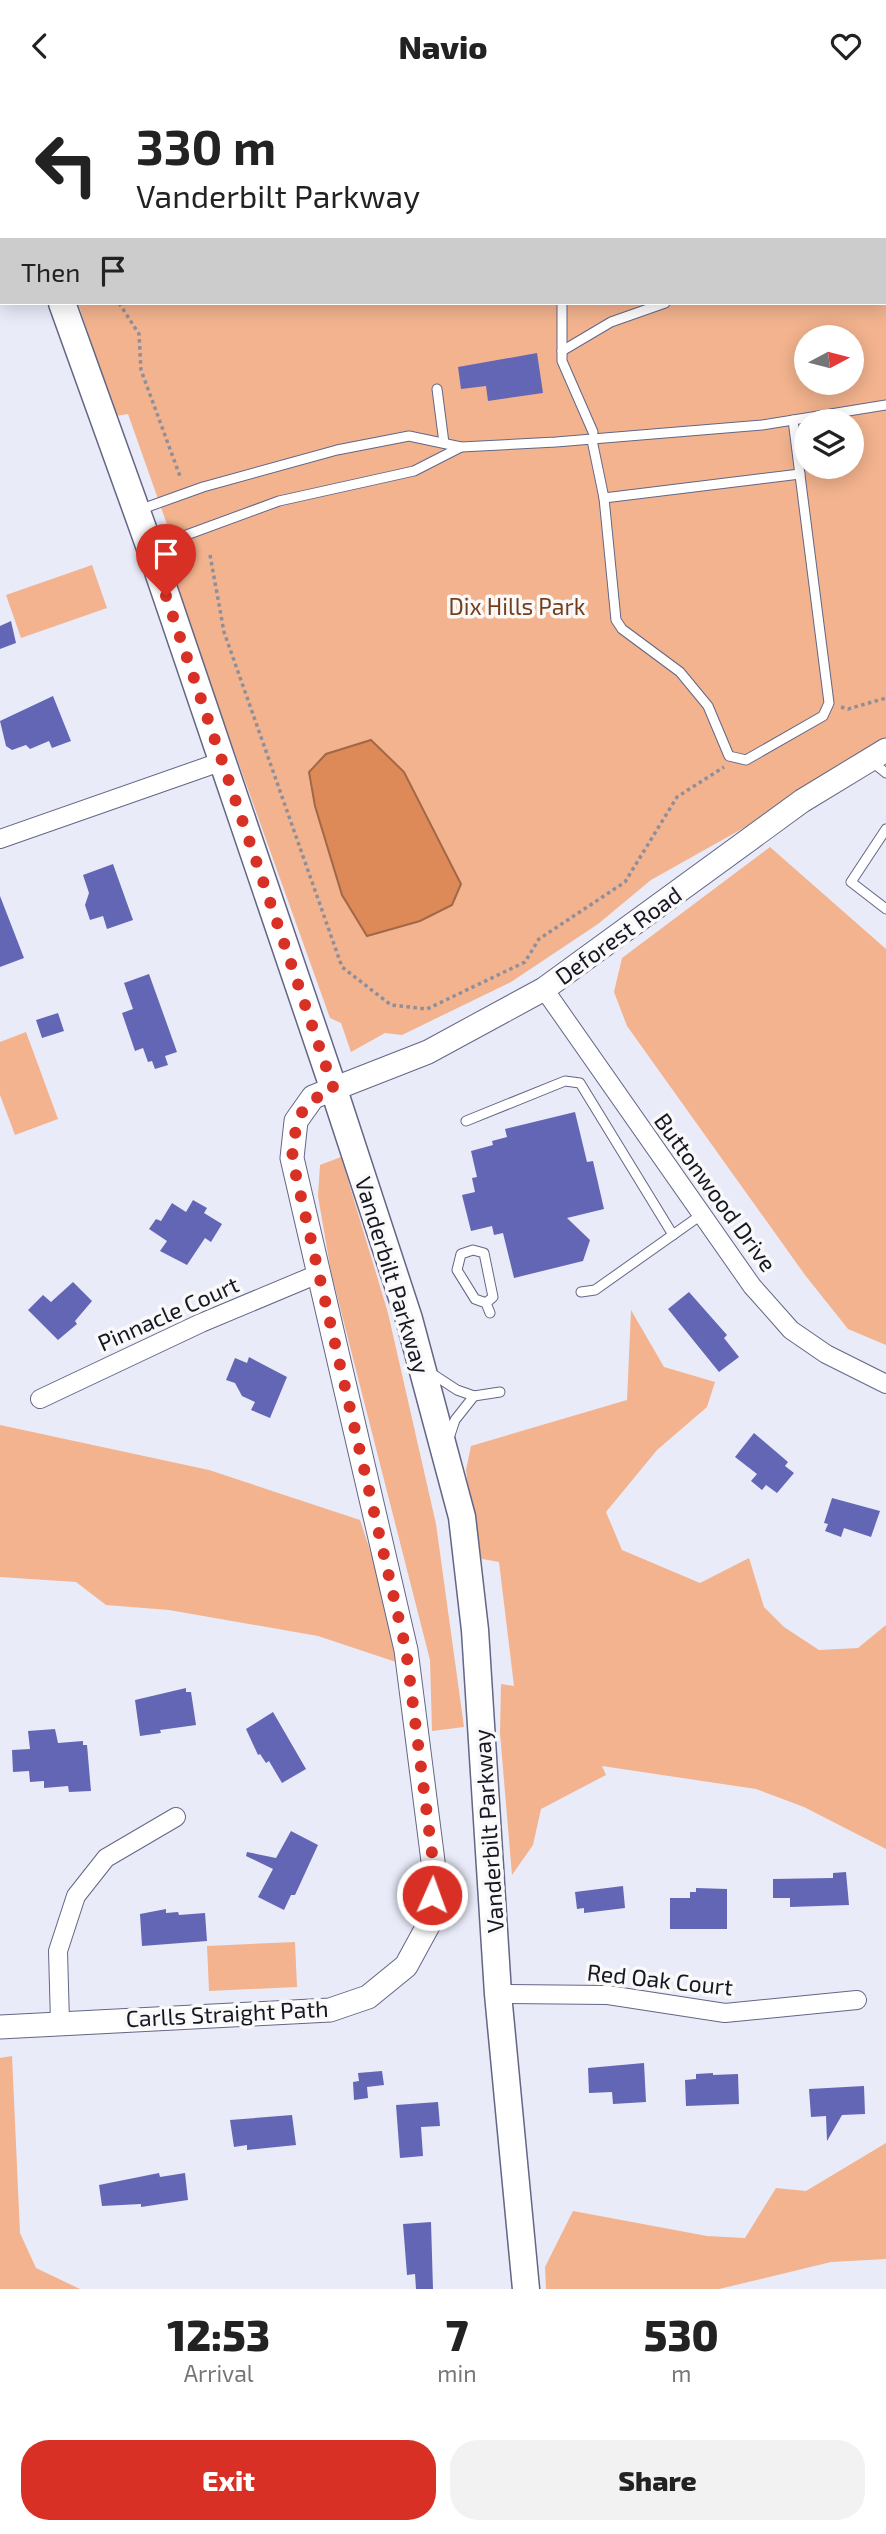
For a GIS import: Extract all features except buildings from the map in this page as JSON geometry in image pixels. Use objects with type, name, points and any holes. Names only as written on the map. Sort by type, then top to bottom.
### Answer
[{"type":"main road","name":"Vanderbilt Parkway","points":[[63,305],[150,548],[334,1090],[422,1367],[462,1517],[475,1630],[498,1994],[527,2289]]},
{"type":"street","points":[[0,839],[223,761]]},
{"type":"street","name":"Deforest Road","points":[[334,1090],[428,1052],[544,989],[802,801],[881,761]]},
{"type":"street","name":"Buttonwood Drive","points":[[544,989],[752,1286],[791,1330],[826,1354],[886,1384]]},
{"type":"street","name":"Carlls Straight Path","points":[[0,2027],[330,2010],[368,1997],[406,1966],[430,1921],[434,1869],[406,1650],[292,1158],[296,1121],[313,1097],[334,1090]]},
{"type":"street","name":"Pinnacle Court","points":[[40,1399],[201,1323],[317,1273]]},
{"type":"street","points":[[60,2022],[58,1951],[76,1896],[106,1858],[176,1817]]},
{"type":"street","name":"Red Oak Court","points":[[498,1994],[608,1995],[725,2013],[857,2000]]},
{"type":"lane","points":[[562,305],[562,361],[592,436],[604,498],[616,620],[622,629],[680,672],[708,706],[729,756],[737,759],[746,760],[823,716],[829,703],[801,479]]},
{"type":"lane","points":[[562,351],[611,322],[659,305]]},
{"type":"lane","points":[[437,389],[444,443]]},
{"type":"lane","points":[[135,512],[203,487],[337,450],[409,436],[461,447],[793,420],[886,405]]},
{"type":"lane","points":[[793,420],[794,428]]},
{"type":"lane","points":[[150,548],[279,501],[414,471],[461,447]]},
{"type":"lane","points":[[604,498],[794,475]]},
{"type":"lane","points":[[886,829],[851,882],[886,909]]},
{"type":"lane","points":[[466,1121],[565,1081],[580,1083],[673,1235]]},
{"type":"lane","points":[[581,1292],[595,1290],[701,1215]]},
{"type":"lane","points":[[486,1303],[493,1297],[484,1253],[473,1250],[461,1254],[457,1270],[475,1299],[486,1303],[490,1313]]},
{"type":"lane","points":[[422,1367],[457,1390],[474,1396],[500,1392]]},
{"type":"lane","points":[[445,1453],[454,1420],[474,1396]]},
{"type":"path","points":[[120,305],[139,334],[141,370],[181,479]]},
{"type":"path","points":[[210,555],[223,632],[342,967],[391,1005],[426,1009],[526,962],[539,939],[625,882],[677,797],[737,759]]},
{"type":"path","points":[[848,709],[886,698]]},
{"type":"green space","name":"Dix Hills Park","points":[[79,305],[886,305],[886,748],[651,880],[598,924],[511,982],[402,1035],[385,1033],[351,1052],[341,1023],[330,1018],[178,594],[174,573],[182,567],[128,414],[116,416]]},
{"type":"green space","points":[[92,565],[107,608],[21,638],[6,595]]},
{"type":"green space","points":[[770,847],[886,949],[886,1345],[848,1329],[805,1275],[627,1026],[614,992],[622,958]]},
{"type":"green space","points":[[26,1032],[58,1119],[15,1135],[0,1095],[0,1042]]},
{"type":"green space","points":[[341,1157],[388,1313],[436,1524],[464,1727],[432,1731],[430,1660],[331,1272],[318,1196],[320,1165]]},
{"type":"green space","points":[[631,1310],[664,1367],[715,1382],[707,1407],[657,1450],[606,1512],[622,1550],[700,1583],[749,1558],[764,1607],[784,1627],[819,1650],[858,1648],[886,1625],[886,1849],[804,1807],[756,1789],[602,1766],[606,1775],[541,1809],[533,1845],[512,1875],[500,1733],[501,1684],[514,1686],[499,1562],[477,1558],[466,1470],[471,1446],[627,1400]]},
{"type":"green space","points":[[0,1425],[209,1470],[360,1520],[387,1601],[396,1662],[318,1636],[169,1610],[106,1605],[76,1582],[0,1577]]},
{"type":"green space","points":[[295,1942],[297,1987],[209,1991],[207,1946]]},
{"type":"green space","points":[[12,2056],[20,2233],[36,2268],[80,2289],[0,2289],[0,2058]]},
{"type":"green space","points":[[886,2143],[886,2259],[831,2262],[719,2289],[546,2289],[545,2267],[573,2211],[707,2236],[745,2238],[776,2188],[806,2191]]},
{"type":"shaded area","points":[[371,740],[404,772],[461,884],[452,905],[420,921],[367,936],[342,895],[315,806],[309,772],[326,754]]},
{"type":"route","points":[[166,596],[334,1090],[313,1097],[296,1121],[292,1158],[406,1650],[434,1869],[432,1895]]}]
